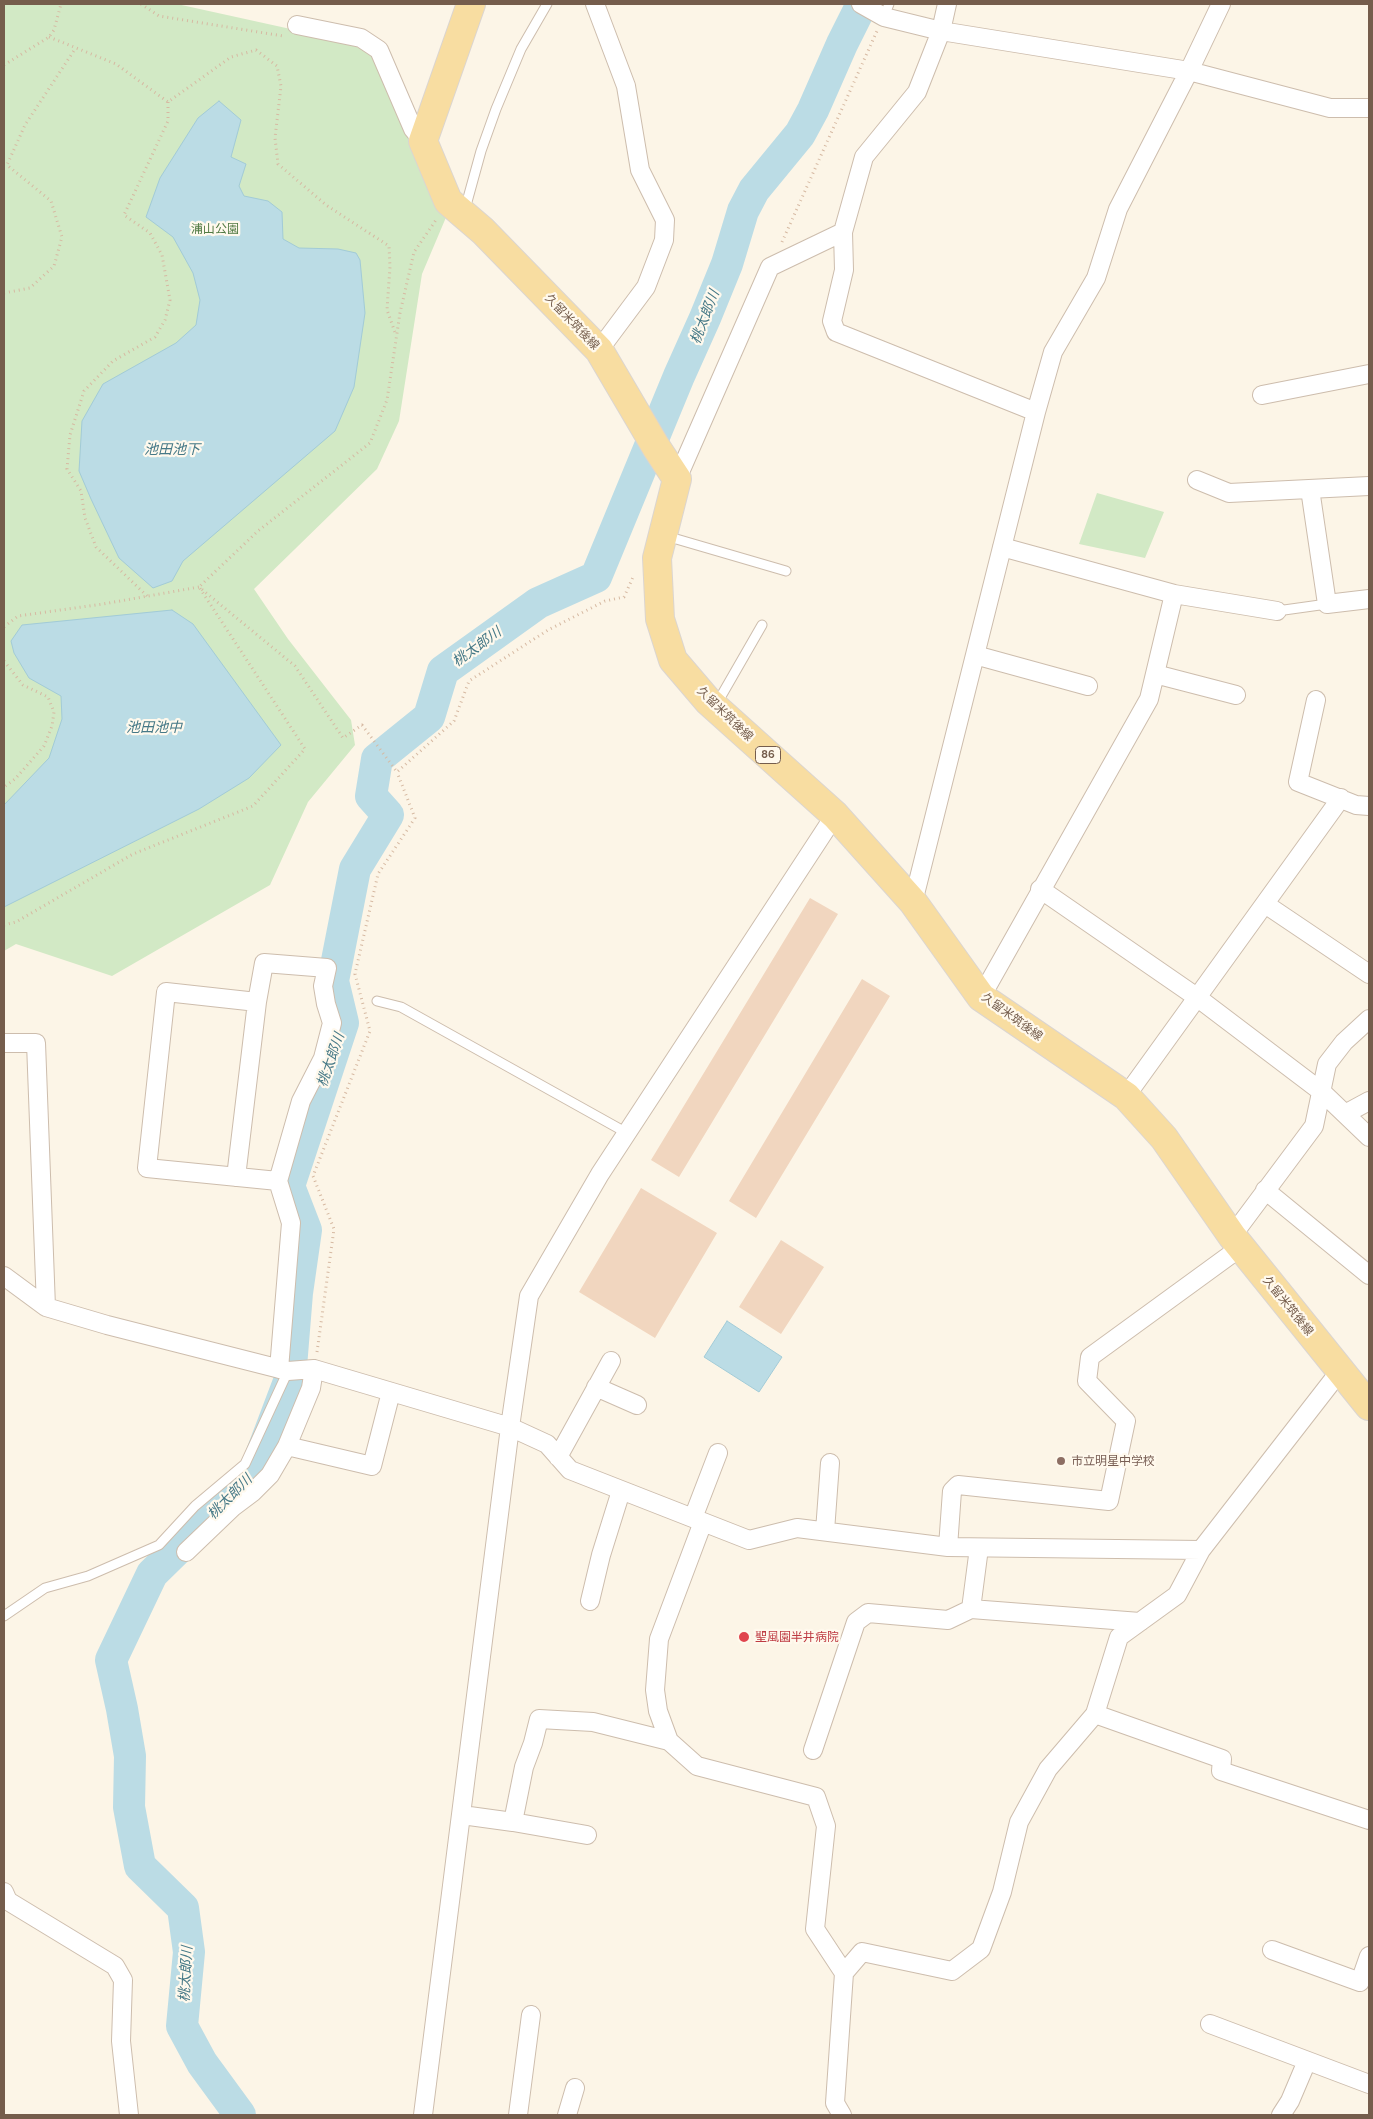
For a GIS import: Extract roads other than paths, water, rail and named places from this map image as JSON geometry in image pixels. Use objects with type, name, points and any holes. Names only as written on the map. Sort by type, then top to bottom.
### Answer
[{"type":"main road","points":[[423,141],[471,4]]},
{"type":"main road","name":"久留米筑後線","points":[[423,141],[456,208],[483,230],[599,350],[656,447],[678,479],[657,558],[660,619],[673,660],[715,707],[834,815],[912,902],[981,997],[1126,1096],[1164,1138],[1237,1241],[1369,1406]]},
{"type":"street","points":[[595,4],[626,86],[640,170],[666,220],[664,240],[646,287],[599,350]]},
{"type":"street","points":[[861,4],[886,10],[941,31],[1189,71],[1330,108],[1369,108]]},
{"type":"street","points":[[947,4],[941,31],[918,92],[864,157],[843,232],[844,270],[832,320],[836,332],[1036,412]]},
{"type":"street","points":[[912,902],[1036,412],[1053,352],[1096,278],[1118,209],[1221,4]]},
{"type":"street","points":[[294,31],[361,38],[379,50],[413,128],[423,141]]},
{"type":"street","points":[[678,479],[770,267],[843,232]]},
{"type":"street","points":[[1262,395],[1369,374]]},
{"type":"street","points":[[1197,480],[1229,493],[1369,486]]},
{"type":"street","points":[[1310,489],[1327,604],[1369,599]]},
{"type":"street","points":[[1002,547],[1174,594],[1277,611]]},
{"type":"street","points":[[981,997],[1040,889],[1149,699],[1174,594]]},
{"type":"street","points":[[975,655],[1088,686]]},
{"type":"street","points":[[1155,674],[1236,695]]},
{"type":"street","points":[[1316,700],[1298,782],[1356,805],[1369,806]]},
{"type":"street","points":[[1126,1096],[1341,798]]},
{"type":"street","points":[[423,2115],[510,1427],[529,1296],[600,1174],[834,815]]},
{"type":"street","points":[[1040,889],[1198,998],[1322,1092],[1369,1137]]},
{"type":"street","points":[[1265,904],[1369,974]]},
{"type":"street","points":[[236,1177],[257,1002],[264,963],[327,968],[323,986],[332,1023],[323,1058],[301,1101],[278,1181],[291,1223],[283,1370]]},
{"type":"street","points":[[257,1002],[166,992],[147,1168],[278,1181]]},
{"type":"street","points":[[948,1547],[952,1490],[958,1485],[1109,1501],[1126,1421],[1087,1381],[1090,1357],[1237,1241],[1265,1190],[1314,1126],[1327,1064],[1344,1042],[1369,1019]]},
{"type":"street","points":[[4,1043],[36,1043],[46,1307]]},
{"type":"street","points":[[1345,1114],[1369,1102]]},
{"type":"street","points":[[1265,1190],[1367,1269]]},
{"type":"street","points":[[4,1276],[46,1307],[107,1325],[283,1370],[314,1368],[510,1427],[547,1444],[570,1470],[749,1540],[797,1528],[948,1547],[1201,1550]]},
{"type":"street","points":[[558,1457],[611,1362]]},
{"type":"street","points":[[186,1552],[232,1507],[254,1492],[270,1475],[287,1446],[311,1388],[314,1368]]},
{"type":"street","points":[[842,2115],[835,2103],[844,1973],[862,1952],[952,1971],[981,1949],[1002,1892],[1020,1822],[1048,1769],[1095,1714],[1119,1636],[1177,1596],[1201,1550],[1340,1371]]},
{"type":"street","points":[[596,1387],[637,1405]]},
{"type":"street","points":[[287,1446],[372,1466],[391,1392]]},
{"type":"street","points":[[669,1741],[658,1711],[655,1690],[659,1639],[718,1453]]},
{"type":"street","points":[[825,1531],[830,1463]]},
{"type":"street","points":[[590,1601],[601,1555],[621,1491]]},
{"type":"street","points":[[971,1609],[979,1548]]},
{"type":"street","points":[[814,1750],[856,1622],[868,1613],[948,1620],[971,1609],[1140,1622]]},
{"type":"street","points":[[1095,1714],[1222,1759],[1221,1771],[1369,1820]]},
{"type":"street","points":[[513,1822],[524,1767],[539,1719],[593,1722],[669,1741],[697,1766],[816,1797],[826,1826],[815,1929],[844,1973]]},
{"type":"street","points":[[462,1814],[587,1835]]},
{"type":"street","points":[[4,1892],[8,1901],[114,1966],[123,1980],[120,2040],[129,2115]]},
{"type":"street","points":[[1272,1950],[1360,1982],[1369,1956]]},
{"type":"street","points":[[518,2115],[531,2015]]},
{"type":"street","points":[[1210,2024],[1369,2084]]},
{"type":"street","points":[[1281,2115],[1290,2101],[1307,2060]]},
{"type":"street","points":[[567,2115],[575,2088]]},
{"type":"lane","points":[[456,208],[481,151],[521,49],[547,4]]},
{"type":"lane","points":[[663,535],[786,571]]},
{"type":"lane","points":[[1277,611],[1327,604]]},
{"type":"lane","points":[[715,707],[762,625]]},
{"type":"lane","points":[[377,1001],[401,1007],[627,1133]]},
{"type":"lane","points":[[4,1616],[45,1588],[88,1576],[159,1545],[195,1506],[245,1464],[283,1370]]},
{"type":"water","name":"池田池下","points":[[219,101],[241,120],[231,157],[246,164],[239,186],[244,196],[268,201],[282,212],[283,239],[299,248],[338,249],[356,253],[360,260],[365,313],[354,387],[335,431],[183,561],[172,581],[153,588],[119,558],[79,471],[82,421],[103,384],[176,343],[196,325],[200,300],[193,273],[173,237],[146,217],[160,178],[198,118]]},
{"type":"water","name":"池田池中","points":[[172,610],[193,624],[281,745],[249,778],[199,809],[4,907],[4,805],[49,758],[62,719],[61,696],[29,678],[14,653],[11,641],[22,625]]},
{"type":"water","points":[[727,1321],[782,1357],[759,1392],[704,1357]]},
{"type":"waterway","name":"桃太郎川","points":[[240,2115],[202,2063],[182,2026],[189,1952],[183,1908],[140,1866],[129,1807],[130,1756],[111,1660],[152,1574],[254,1474],[290,1379],[297,1293],[306,1230],[289,1186],[343,1023],[333,981],[355,869],[388,815],[371,796],[377,759],[429,717],[443,671],[538,603],[596,577],[727,264],[743,211],[754,190],[800,134],[862,4]]},
{"type":"place","name":"市立明星中学校","points":[[1061,1461]]},
{"type":"place","name":"聖風園半井病院","points":[[744,1637]]},
{"type":"park label","name":"浦山公園","points":[[215,229]]}]
